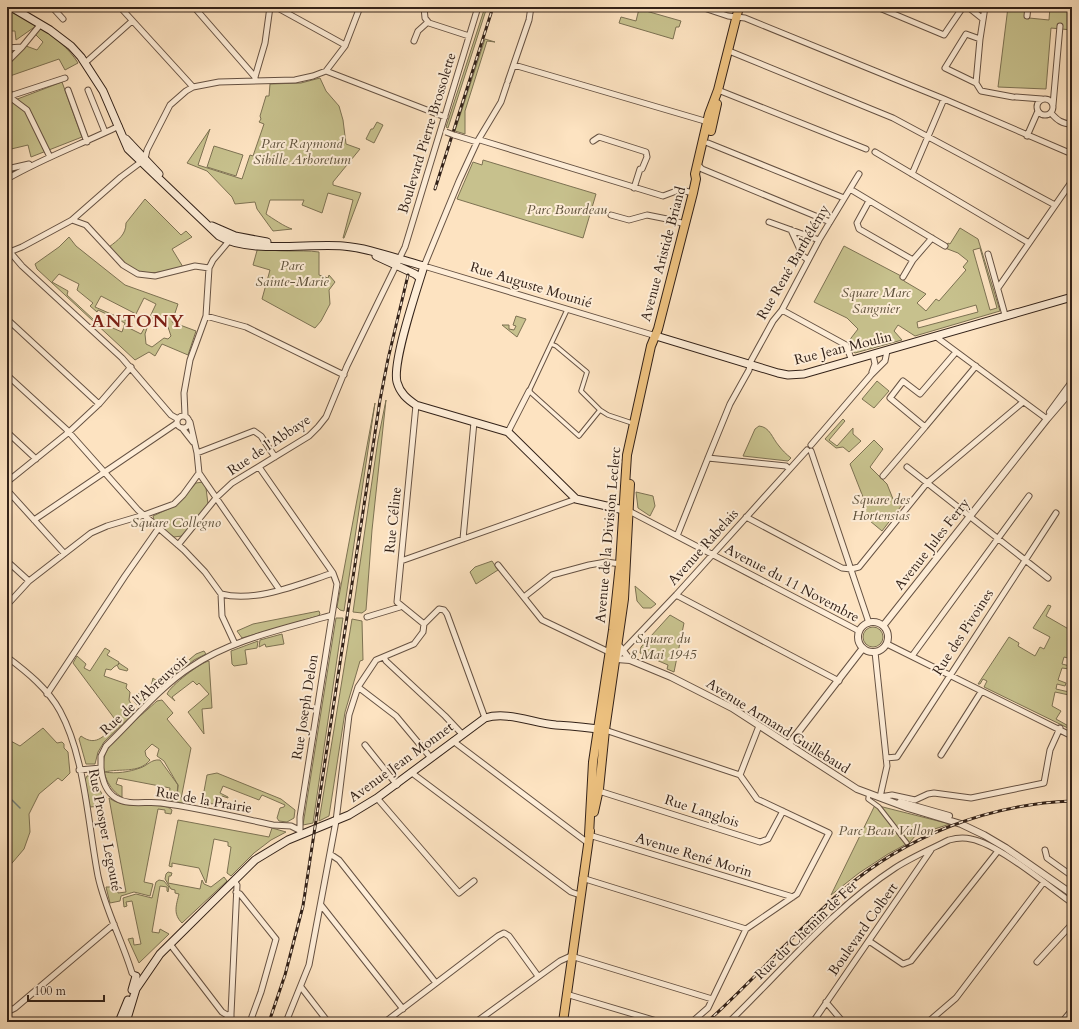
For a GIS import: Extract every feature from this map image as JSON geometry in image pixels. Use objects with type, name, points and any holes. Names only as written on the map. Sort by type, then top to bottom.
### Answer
[{"type":"main road","points":[[11,7],[70,46],[86,63],[103,91],[128,149],[142,158],[212,226],[235,236],[270,243],[292,242],[363,250],[397,262],[420,278]]},
{"type":"main road","name":"Avenue Aristide Briand","points":[[656,336],[689,192],[696,179],[695,174],[700,167],[708,144],[710,124],[709,114],[718,90],[729,51],[739,7]]},
{"type":"main road","name":"Avenue Aristide Briand","points":[[700,167],[710,124]]},
{"type":"main road","points":[[142,158],[210,229],[229,241],[274,247],[322,245]]},
{"type":"main road","points":[[229,241],[235,236]]},
{"type":"main road","name":"Rue Auguste Mounié","points":[[397,262],[424,266]]},
{"type":"main road","points":[[424,266],[396,368],[396,375],[402,394],[416,405],[508,432],[576,499],[626,510]]},
{"type":"main road","name":"Rue Jean Moulin","points":[[656,336],[778,373],[797,375],[852,361],[1005,315],[1072,297]]},
{"type":"main road","name":"Avenue de la Division Leclerc","points":[[588,839],[593,762],[602,730],[616,659],[626,510],[627,455],[651,348],[656,336]]},
{"type":"main road","name":"Avenue de la Division Leclerc","points":[[563,1022],[588,839],[599,789],[602,730],[616,649]]},
{"type":"main road","points":[[485,718],[502,716],[556,725],[602,730]]},
{"type":"main road","name":"Avenue Jean Monnet","points":[[140,976],[170,944],[260,856],[299,832],[336,821],[377,798],[412,774],[462,734],[485,718]]},
{"type":"main road","points":[[120,1021],[140,976]]},
{"type":"street","points":[[52,7],[63,19]]},
{"type":"street","points":[[120,7],[193,87]]},
{"type":"street","points":[[194,7],[255,79]]},
{"type":"street","points":[[255,79],[265,43],[270,7]]},
{"type":"street","points":[[276,7],[345,45]]},
{"type":"street","points":[[194,445],[177,421],[132,368],[22,266],[9,252],[72,220],[142,158],[148,150],[170,105],[193,87],[219,82],[255,79],[295,80],[326,71],[340,55],[360,7]]},
{"type":"street","points":[[424,7],[425,18],[428,22],[469,36]]},
{"type":"street","name":"Boulevard Pierre Brossolette","points":[[397,262],[407,239],[478,7]]},
{"type":"street","points":[[424,266],[478,141],[501,102],[514,65],[531,7]]},
{"type":"street","points":[[701,7],[728,16],[737,16],[771,29],[913,86],[1072,154]]},
{"type":"street","points":[[877,7],[944,35],[963,7]]},
{"type":"street","points":[[968,7],[983,19]]},
{"type":"street","points":[[976,83],[980,39],[986,7]]},
{"type":"street","points":[[1027,16],[1028,7]]},
{"type":"street","points":[[86,63],[132,21]]},
{"type":"street","points":[[414,41],[418,31],[428,22]]},
{"type":"street","points":[[7,62],[22,47],[40,25]]},
{"type":"street","points":[[1050,113],[1053,105],[1060,26]]},
{"type":"street","points":[[980,39],[966,34],[945,68],[976,83],[981,91],[1015,97],[1049,99],[1053,105]]},
{"type":"street","points":[[7,48],[22,47]]},
{"type":"street","points":[[729,51],[893,118],[1055,205]]},
{"type":"street","points":[[514,65],[710,124]]},
{"type":"street","points":[[326,71],[445,117]]},
{"type":"street","points":[[10,96],[65,78]]},
{"type":"street","points":[[7,87],[10,96],[19,106],[27,110],[50,157]]},
{"type":"street","points":[[68,90],[87,142]]},
{"type":"street","points":[[88,90],[105,132]]},
{"type":"street","points":[[718,90],[866,149]]},
{"type":"street","points":[[912,174],[944,99]]},
{"type":"street","points":[[1027,136],[1038,111],[1037,106],[1042,99]]},
{"type":"street","points":[[1038,111],[1043,114],[1050,113],[1065,124],[1072,124]]},
{"type":"street","points":[[7,169],[37,162],[87,142],[119,126]]},
{"type":"street","points":[[440,131],[662,196],[679,190]]},
{"type":"street","points":[[593,141],[599,137],[646,152],[647,157],[642,170],[640,169],[634,188]]},
{"type":"street","points":[[708,144],[844,198]]},
{"type":"street","points":[[876,152],[1029,243]]},
{"type":"street","points":[[7,179],[37,162]]},
{"type":"street","points":[[700,167],[830,222]]},
{"type":"street","name":"Rue René Barthélémy","points":[[677,536],[730,404],[750,364],[772,321],[782,310],[819,240],[859,174]]},
{"type":"street","points":[[998,288],[1072,181]]},
{"type":"street","points":[[850,189],[945,246]]},
{"type":"street","points":[[869,201],[857,223],[859,229],[913,260]]},
{"type":"street","points":[[611,215],[629,220],[647,215],[667,219]]},
{"type":"street","points":[[72,220],[86,225],[123,265],[138,274],[155,276],[195,266],[209,268]]},
{"type":"street","points":[[769,222],[819,240]]},
{"type":"street","points":[[791,230],[803,256],[808,260]]},
{"type":"street","points":[[903,277],[913,260],[932,238]]},
{"type":"street","points":[[229,241],[213,260],[209,268],[206,316],[190,360],[184,393],[185,416],[189,418],[190,422],[197,453],[198,473],[279,589]]},
{"type":"street","points":[[988,254],[1005,315]]},
{"type":"street","name":"Rue de l'Abbaye","points":[[178,545],[216,498],[234,481],[309,436],[322,423],[397,262]]},
{"type":"street","name":"Rue Auguste Mounié","points":[[424,266],[656,336]]},
{"type":"street","points":[[508,432],[567,310]]},
{"type":"street","points":[[782,310],[846,345],[852,361]]},
{"type":"street","points":[[206,316],[246,327],[344,375]]},
{"type":"street","points":[[7,319],[99,404]]},
{"type":"street","points":[[935,336],[1003,388],[1047,419]]},
{"type":"street","points":[[550,344],[556,346],[587,372],[581,391],[600,410],[608,415],[632,423]]},
{"type":"street","points":[[869,623],[809,450],[813,448],[811,444],[871,375],[886,361],[887,351]]},
{"type":"street","points":[[925,427],[890,398],[902,381],[920,394],[956,352]]},
{"type":"street","points":[[871,375],[875,364],[873,355]]},
{"type":"street","points":[[883,476],[976,366]]},
{"type":"street","points":[[7,482],[69,432],[99,404],[132,368]]},
{"type":"street","points":[[7,375],[69,432],[144,515],[158,529],[178,545],[205,572],[221,594],[222,616],[235,644]]},
{"type":"street","points":[[1047,419],[1072,382]]},
{"type":"street","points":[[1047,419],[1072,390]]},
{"type":"street","points":[[529,391],[579,436],[600,410]]},
{"type":"street","points":[[746,517],[842,568],[851,569],[859,567],[927,483],[1023,402]]},
{"type":"street","name":"Rue Céline","points":[[400,607],[397,602],[416,405]]},
{"type":"street","points":[[34,520],[177,421],[181,416],[185,416]]},
{"type":"street","name":"Avenue Jules Ferry","points":[[883,626],[1047,419]]},
{"type":"street","points":[[182,428],[187,426],[190,422]]},
{"type":"street","points":[[463,539],[474,422]]},
{"type":"street","points":[[7,432],[36,459]]},
{"type":"street","points":[[197,453],[254,432],[261,436],[275,457]]},
{"type":"street","name":"Avenue Rabelais","points":[[616,649],[676,595],[789,469],[809,450]]},
{"type":"street","points":[[708,458],[786,466],[789,469]]},
{"type":"street","points":[[221,594],[237,598],[261,595],[333,573],[259,467]]},
{"type":"street","points":[[907,467],[997,540],[1048,578]]},
{"type":"street","points":[[7,605],[29,581],[91,533],[107,526],[174,504],[187,490],[198,473]]},
{"type":"street","points":[[7,490],[64,553]]},
{"type":"street","points":[[912,656],[1029,496]]},
{"type":"street","points":[[401,561],[576,499]]},
{"type":"street","name":"Avenue du 11 Novembre","points":[[626,510],[859,631]]},
{"type":"street","name":"Rue des Pivoines","points":[[886,758],[897,757],[948,675],[1056,513]]},
{"type":"street","points":[[47,694],[158,529]]},
{"type":"street","points":[[7,561],[29,581]]},
{"type":"street","points":[[524,597],[552,575],[606,562],[623,564]]},
{"type":"street","points":[[498,565],[542,620],[616,649],[630,660]]},
{"type":"street","name":"Rue Joseph Delon","points":[[299,832],[337,584],[333,573]]},
{"type":"street","points":[[676,595],[839,680]]},
{"type":"street","points":[[367,617],[400,607],[424,624]]},
{"type":"street","points":[[286,1022],[309,965],[336,821],[348,715],[358,688],[376,660],[414,644],[423,632],[424,624],[437,610],[444,610],[447,614],[485,718]]},
{"type":"street","name":"Rue de l'Abreuvoir","points":[[101,768],[101,756],[106,746],[167,686],[190,667],[235,644],[332,615]]},
{"type":"street","points":[[874,622],[883,626],[888,634],[887,644],[875,652],[863,648],[859,640],[859,631],[869,623],[874,622]]},
{"type":"street","points":[[887,644],[1072,736]]},
{"type":"street","points":[[789,744],[863,648]]},
{"type":"street","points":[[875,652],[887,772],[880,797],[892,794],[915,800],[928,794],[934,794],[971,798],[1044,783],[1050,750],[1060,729]]},
{"type":"street","name":"Rue Prosper Legouté","points":[[7,657],[27,672],[47,694],[63,718],[73,743],[99,877],[132,973],[140,976]]},
{"type":"street","points":[[384,657],[400,676],[445,716],[462,734]]},
{"type":"street","name":"Avenue Armand Guillebaud","points":[[616,659],[630,660],[716,699],[789,744],[841,779],[869,793],[961,824],[984,835],[1006,848],[1072,894]]},
{"type":"street","points":[[358,688],[396,716],[431,758]]},
{"type":"street","points":[[940,755],[981,692]]},
{"type":"street","points":[[740,775],[759,726]]},
{"type":"street","points":[[602,730],[740,775],[758,799],[829,833],[797,894],[746,929],[708,1008],[693,1021]]},
{"type":"street","points":[[453,741],[588,839]]},
{"type":"street","points":[[365,745],[397,785]]},
{"type":"street","points":[[79,770],[101,768]]},
{"type":"street","name":"Rue de la Prairie","points":[[101,768],[104,782],[109,792],[114,797],[124,802],[159,802],[273,825],[290,826],[299,832]]},
{"type":"street","points":[[412,774],[571,892],[580,895]]},
{"type":"street","name":"Rue Langlois","points":[[599,789],[602,792],[760,842],[768,839],[783,811]]},
{"type":"street","points":[[869,793],[868,799],[879,807],[907,844]]},
{"type":"street","points":[[377,798],[459,893],[474,881]]},
{"type":"street","name":"Avenue Armand Guillebaud","points":[[893,801],[909,803],[938,812],[986,831],[1072,889]]},
{"type":"street","name":"Rue du Chemin de Fer","points":[[729,1022],[834,916],[875,882],[896,867],[956,838],[971,839],[998,851]]},
{"type":"street","name":"Avenue René Morin","points":[[588,839],[793,897]]},
{"type":"street","name":"Boulevard Colbert","points":[[813,1022],[932,849]]},
{"type":"street","points":[[1045,850],[1047,858],[1072,876]]},
{"type":"street","points":[[869,941],[903,964],[911,961],[998,851],[1072,903]]},
{"type":"street","points":[[330,854],[339,860],[436,983]]},
{"type":"street","points":[[582,878],[746,929]]},
{"type":"street","points":[[231,1022],[230,1014],[237,885],[234,881]]},
{"type":"street","points":[[928,1022],[956,998],[1044,883]]},
{"type":"street","points":[[236,892],[240,894],[276,939],[261,992],[250,1022]]},
{"type":"street","points":[[321,904],[403,1008]]},
{"type":"street","points":[[7,1012],[15,1008],[114,924]]},
{"type":"street","points":[[1037,962],[1072,924]]},
{"type":"street","points":[[385,1022],[504,933],[509,936],[538,976]]},
{"type":"street","points":[[170,944],[222,1012],[230,1014]]},
{"type":"street","points":[[476,1022],[485,1020],[538,976],[560,961],[571,956],[712,999]]},
{"type":"street","points":[[301,987],[328,1022]]},
{"type":"street","points":[[566,994],[660,1022]]},
{"type":"street","points":[[826,1002],[843,1022]]},
{"type":"street","points":[[1062,1022],[1072,1010]]},
{"type":"green space","points":[[485,7],[487,7],[448,128],[446,127]]},
{"type":"green space","points":[[1008,7],[1029,7],[1029,18],[1049,20],[1050,7],[1072,7],[1072,30],[1051,28],[1046,89],[998,87]]},
{"type":"green space","points":[[7,8],[36,26],[16,40],[15,31],[7,31]]},
{"type":"green space","points":[[639,9],[681,21],[679,27],[676,27],[673,39],[619,23],[621,17],[636,21]]},
{"type":"green space","points":[[39,27],[50,34],[70,52],[78,63],[65,70],[59,59],[7,77],[7,51],[26,46],[37,50],[43,42],[34,33]]},
{"type":"green space","points":[[485,39],[495,42],[487,41],[465,111],[465,134],[455,131]]},
{"type":"green space","name":"Parc Raymond Sibille Arboretum","points":[[320,78],[326,91],[339,106],[343,120],[346,144],[360,149],[333,182],[333,185],[361,193],[344,238],[353,200],[328,193],[322,213],[302,205],[304,200],[270,200],[266,214],[292,229],[273,231],[257,209],[255,202],[235,204],[232,197],[207,171],[187,163],[210,129],[198,165],[242,179],[250,155],[253,156],[264,124],[259,122],[266,96],[269,96],[270,84],[301,83]]},
{"type":"green space","points":[[62,82],[82,137],[31,157],[28,145],[7,150],[7,103]]},
{"type":"green space","points":[[377,122],[383,125],[374,143],[366,139],[371,129],[373,129]]},
{"type":"green space","points":[[214,146],[243,155],[236,176],[207,167]]},
{"type":"green space","name":"Parc Bourdeau","points":[[483,160],[596,194],[583,238],[457,199],[473,162],[482,165]]},
{"type":"green space","points":[[145,199],[181,235],[186,231],[192,237],[172,249],[183,267],[160,272],[142,272],[126,264],[109,247],[121,237],[125,231],[126,223]]},
{"type":"green space","name":"Square Marc Sangnier","points":[[960,228],[978,239],[1000,311],[915,336],[898,325],[894,331],[902,340],[855,353],[852,351],[848,342],[858,329],[847,318],[814,302],[844,246],[903,277],[904,281],[926,294],[917,303],[926,311],[936,299],[939,301],[966,270],[963,267],[968,261],[958,253],[945,248],[948,243],[950,244]],"holes":[[[980,248],[997,308],[990,310],[973,250]],[[976,305],[978,312],[918,328],[917,322]]]},
{"type":"green space","points":[[69,237],[76,246],[125,285],[178,304],[172,322],[196,331],[188,355],[162,344],[155,356],[149,352],[135,360],[37,269],[35,264],[59,247]],"holes":[[[59,274],[79,284],[77,290],[93,303],[90,306],[97,312],[98,310],[125,323],[122,332],[94,320],[67,295],[68,291],[52,282]],[[101,296],[136,314],[144,298],[156,304],[147,323],[149,324],[161,316],[165,318],[171,336],[168,339],[164,338],[152,347],[146,344],[145,334],[147,328],[145,327],[141,334],[129,328],[132,323],[95,307]]]},
{"type":"green space","name":"Parc Sainte-Marie","points":[[258,247],[280,251],[319,252],[319,275],[328,278],[329,275],[335,282],[329,290],[330,304],[321,321],[315,328],[262,299],[270,270],[253,265]]},
{"type":"green space","points":[[516,316],[526,319],[517,337],[502,325],[509,325],[509,329],[514,330],[516,326],[513,325]]},
{"type":"green space","points":[[877,381],[889,391],[874,408],[862,399]]},
{"type":"green space","points":[[386,400],[372,530],[366,610],[362,613],[353,612],[378,440]]},
{"type":"green space","points":[[375,403],[344,611],[337,607]]},
{"type":"green space","points":[[843,419],[845,421],[829,440],[837,446],[853,428],[853,434],[861,441],[849,452],[843,447],[836,448],[825,439]]},
{"type":"green space","points":[[759,426],[766,428],[780,448],[791,458],[788,461],[743,456],[755,429]]},
{"type":"green space","name":"Square des Hortensias","points":[[874,440],[883,449],[870,467],[887,484],[893,499],[902,505],[882,531],[864,516],[865,502],[850,464]]},
{"type":"green space","name":"Square Collegno","points":[[203,482],[206,488],[208,504],[182,536],[174,537],[158,526],[153,516],[177,505],[196,483]]},
{"type":"green space","points":[[636,492],[653,496],[655,506],[650,516],[638,508]]},
{"type":"green space","points":[[492,561],[498,570],[476,584],[470,572],[475,567]]},
{"type":"green space","points":[[635,586],[656,604],[651,608],[643,608],[637,601]]},
{"type":"green space","points":[[1048,605],[1051,606],[1046,616],[1072,631],[1072,659],[1064,657],[1062,664],[1070,666],[1069,669],[1062,668],[1058,680],[1066,683],[1065,686],[1057,684],[1056,689],[1069,692],[1069,695],[1055,692],[1052,706],[1061,711],[1056,719],[1072,728],[1072,730],[984,687],[987,681],[983,679],[980,684],[978,684],[1009,637],[1019,643],[1018,646],[1035,656],[1040,647],[1044,649],[1050,637],[1033,628]]},
{"type":"green space","points":[[319,611],[320,614],[318,616],[242,638],[237,631],[253,624]]},
{"type":"green space","name":"Square du 8 Mai 1945","points":[[670,615],[684,623],[674,672],[667,669],[668,665],[640,653],[641,647]]},
{"type":"green space","points":[[336,618],[343,618],[313,823],[303,825]]},
{"type":"green space","points":[[352,619],[362,621],[363,660],[360,661],[345,712],[329,816],[319,821]]},
{"type":"green space","points":[[873,627],[880,630],[883,637],[880,644],[873,647],[866,644],[863,637],[866,630]]},
{"type":"green space","points":[[282,634],[284,644],[266,647],[265,644],[259,647],[260,640]]},
{"type":"green space","points":[[258,641],[257,648],[245,650],[247,664],[234,666],[232,664],[231,651]]},
{"type":"green space","points":[[105,648],[110,651],[107,655],[119,662],[118,665],[119,663],[128,669],[127,671],[119,669],[117,665],[111,670],[106,669],[104,676],[127,684],[126,688],[130,692],[129,700],[135,712],[104,742],[98,752],[95,764],[86,764],[79,739],[81,736],[92,741],[97,740],[105,735],[117,722],[73,663],[77,656],[86,664],[84,668],[90,671]]},
{"type":"green space","points":[[204,651],[206,654],[194,660],[168,681],[165,680],[196,654]]},
{"type":"green space","points":[[209,661],[212,708],[202,709],[204,734],[188,712],[209,694],[199,683],[197,685],[193,681],[172,697],[175,701],[167,694],[169,690],[186,675],[199,665]]},
{"type":"green space","points":[[153,678],[162,685],[141,706],[137,705],[133,700],[134,695],[140,693],[149,695]]},
{"type":"green space","points":[[162,700],[173,713],[167,719],[191,748],[181,799],[188,801],[190,797],[187,804],[177,802],[178,785],[176,801],[163,799],[165,794],[169,795],[170,788],[118,778],[116,784],[122,786],[122,797],[111,788],[104,771],[104,758],[110,746],[157,701]],"holes":[[[152,744],[159,749],[157,756],[164,761],[178,785],[160,760],[131,771],[118,773],[105,772],[129,770],[140,767],[150,760],[146,756],[145,751]]]},
{"type":"green space","points":[[43,728],[57,743],[62,742],[64,744],[64,748],[68,752],[70,773],[62,781],[58,778],[39,794],[29,814],[30,832],[24,849],[7,869],[7,739],[20,746]]},
{"type":"green space","points":[[217,773],[281,799],[295,810],[294,818],[287,822],[279,821],[277,818],[280,808],[284,807],[285,805],[262,795],[259,800],[223,786],[220,793],[228,798],[222,796],[218,805],[202,802],[207,775]]},
{"type":"green space","points":[[97,774],[98,778],[94,779],[103,796],[104,795],[106,798],[99,800],[101,806],[90,807],[85,780],[87,776]]},
{"type":"green space","points":[[109,798],[126,804],[161,806],[172,810],[171,814],[165,813],[165,810],[158,809],[144,882],[153,884],[150,896],[134,892],[121,896],[120,901],[110,903],[106,887],[117,887],[118,893],[126,892]]},
{"type":"green space","name":"Parc Beau Vallon","points":[[875,805],[950,824],[916,835],[910,842],[859,873],[831,895]]},
{"type":"green space","points":[[178,820],[269,837],[272,828],[286,832],[271,840],[254,853],[231,876],[227,873],[231,847],[228,846],[228,842],[214,839],[206,883],[199,868],[172,863],[172,867],[169,866]]},
{"type":"green space","points":[[168,872],[172,873],[171,876],[169,876],[168,883],[200,889],[202,880],[204,884],[211,887],[224,877],[227,881],[182,923],[176,913],[179,894],[175,893],[175,890],[171,889],[165,879]]},
{"type":"green space","points":[[159,880],[164,881],[169,887],[168,892],[167,887],[160,886],[152,932],[159,933],[160,929],[169,934],[139,963],[128,939],[133,938],[134,945],[141,944],[132,901],[126,902],[127,906],[124,907],[123,898],[136,894],[152,898],[156,882]]},
{"type":"waterway","points":[[12,800],[20,808]]},
{"type":"tunnel","points":[[667,219],[678,222]]},
{"type":"railway","points":[[435,189],[493,7]]},
{"type":"railway","points":[[269,1022],[285,975],[303,906],[380,400],[408,275]]},
{"type":"railway","points":[[707,1022],[842,891],[867,871],[893,854],[950,826],[979,816],[1041,803],[1072,801]]},
{"type":"district","name":"ANTONY","points":[[138,321]]}]
